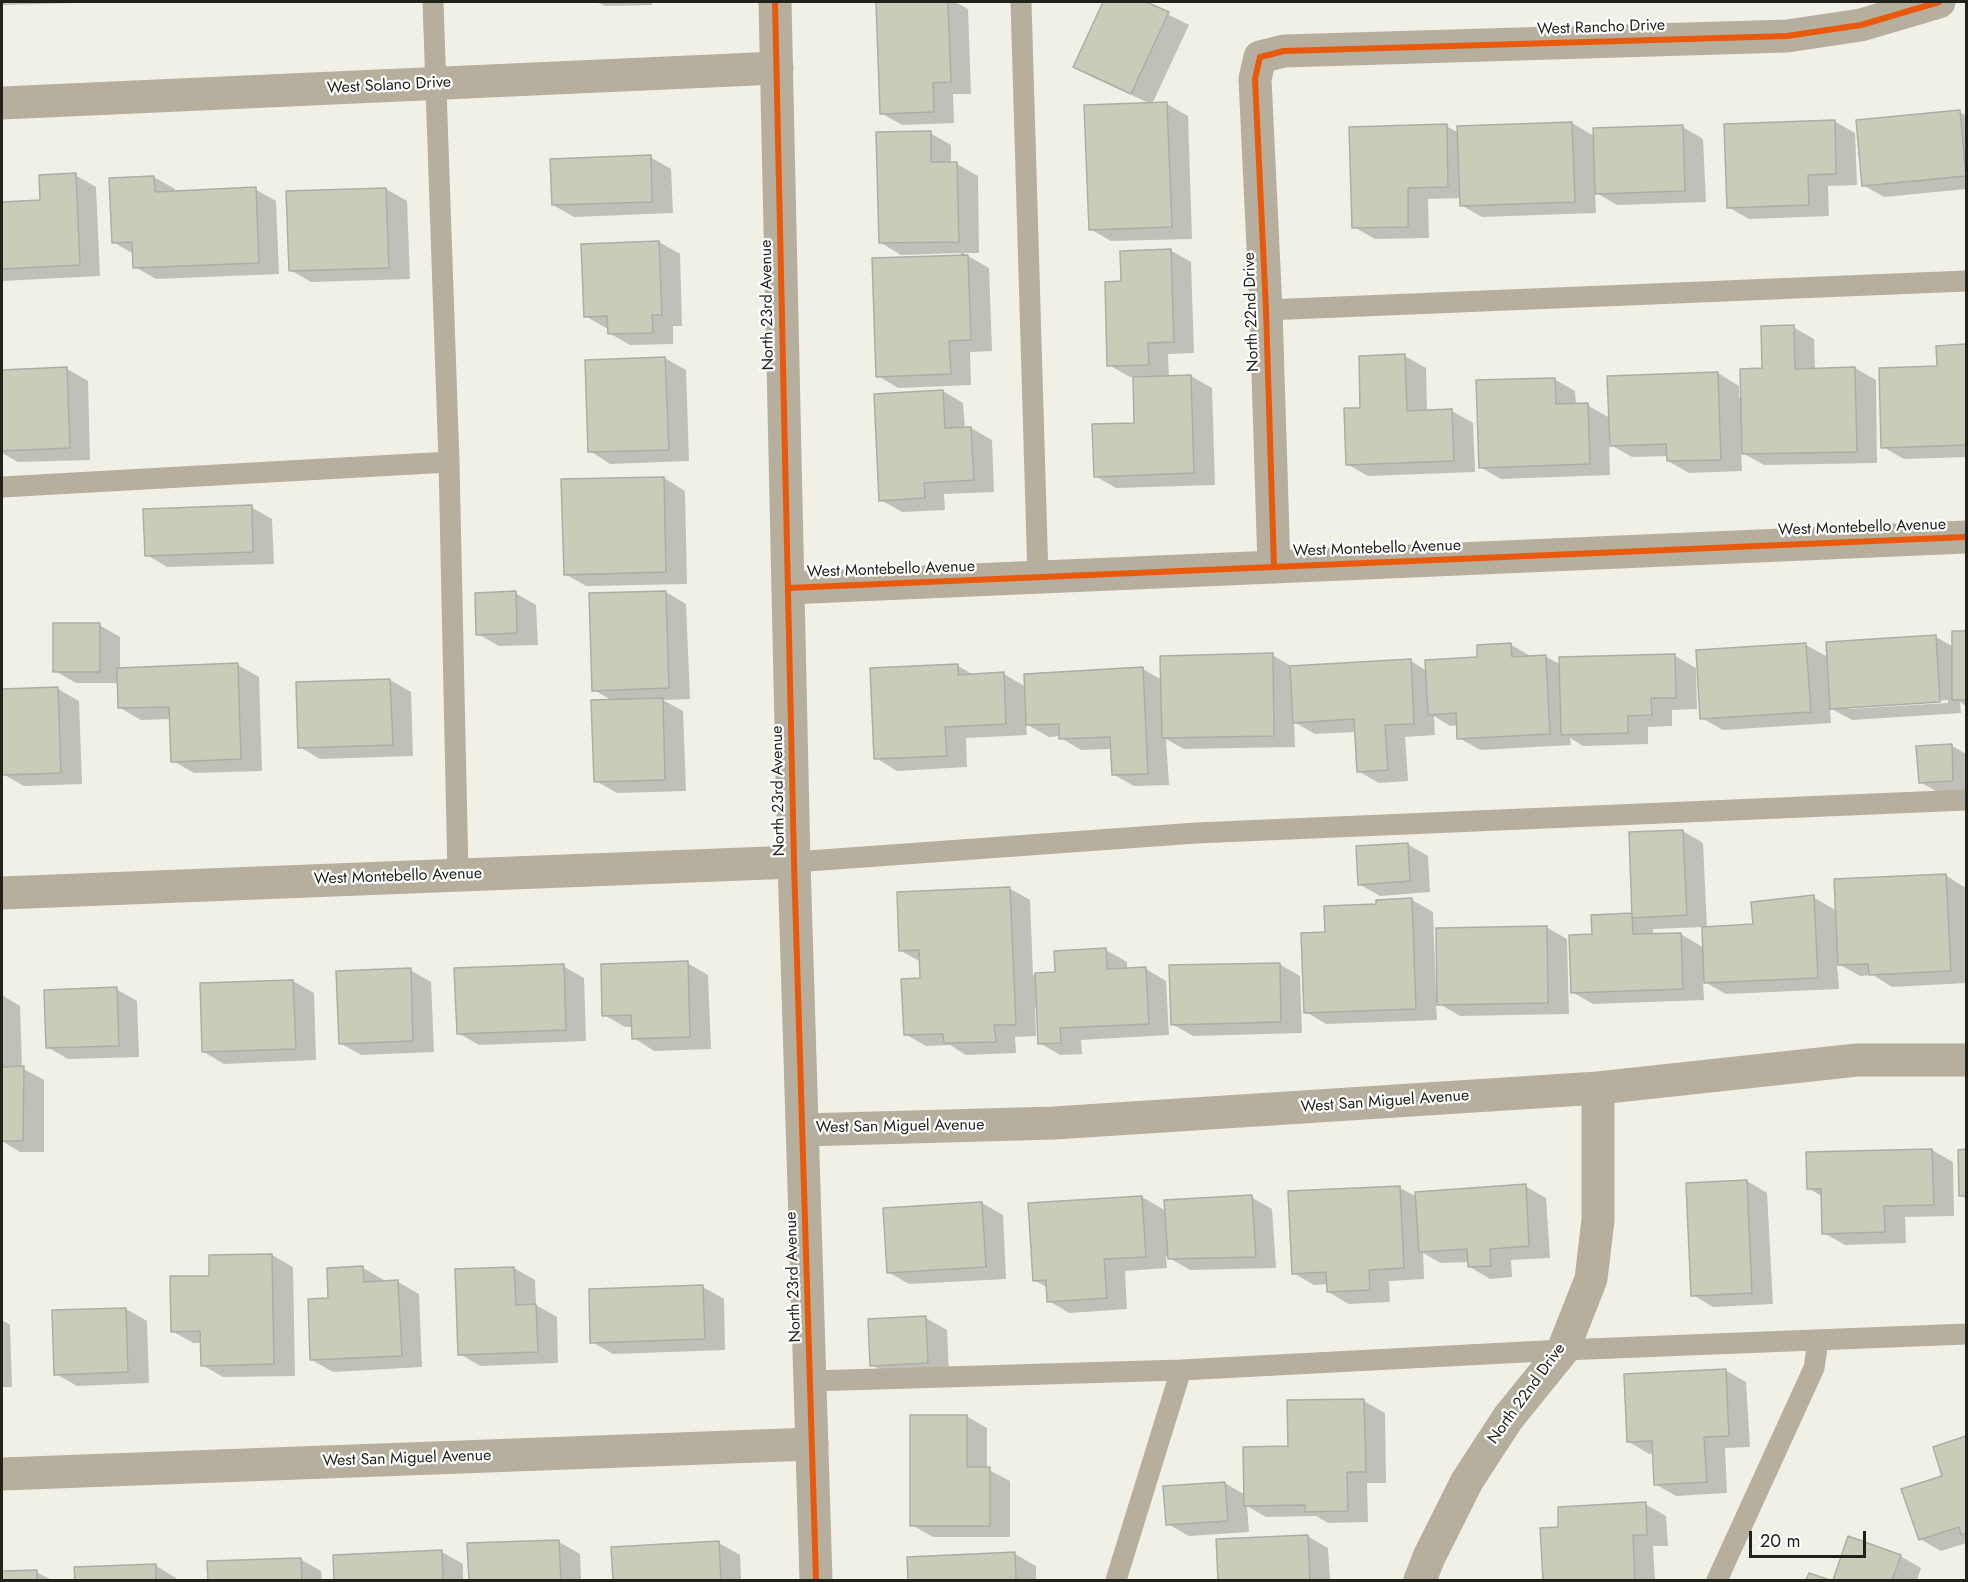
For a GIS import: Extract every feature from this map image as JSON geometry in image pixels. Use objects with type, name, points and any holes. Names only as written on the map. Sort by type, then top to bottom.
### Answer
[{"type":"street","name":"North 23rd Avenue","points":[[775,2],[794,862],[816,1581]]},
{"type":"street","name":"West Rancho Drive","points":[[1260,57],[1284,51],[1787,36],[1861,25],[1939,2]]},
{"type":"street","name":"North 22nd Drive","points":[[1260,57],[1255,79],[1266,310],[1274,567]]},
{"type":"street","name":"West Solano Drive","points":[[2,103],[777,68]]},
{"type":"street","name":"West Montebello Avenue","points":[[788,588],[1966,537]]},
{"type":"street","name":"West Montebello Avenue","points":[[2,893],[794,862]]},
{"type":"street","name":"West San Miguel Avenue","points":[[803,1130],[1054,1123],[1598,1088],[1857,1060],[1966,1060]]},
{"type":"street","name":"North 22nd Drive","points":[[1420,1581],[1429,1557],[1467,1480],[1508,1418],[1563,1350],[1591,1279],[1598,1220],[1598,1088]]},
{"type":"street","name":"West San Miguel Avenue","points":[[2,1474],[812,1444]]},
{"type":"lane","points":[[433,2],[449,462],[458,875]]},
{"type":"lane","points":[[1021,2],[1038,578]]},
{"type":"lane","points":[[1266,310],[1966,281]]},
{"type":"lane","points":[[2,487],[449,462]]},
{"type":"lane","points":[[794,862],[1196,833],[1966,800]]},
{"type":"lane","points":[[810,1381],[1181,1370],[1563,1350],[1966,1334]]},
{"type":"lane","points":[[1717,1581],[1814,1368],[1818,1341]]},
{"type":"lane","points":[[1116,1581],[1181,1370]]},
{"type":"building","points":[[876,2],[948,2],[951,82],[933,83],[934,112],[880,114]]},
{"type":"building","points":[[1103,2],[1146,2],[1169,12],[1131,94],[1073,67]]},
{"type":"building","points":[[1167,102],[1172,227],[1089,230],[1084,105]]},
{"type":"building","points":[[1960,110],[1966,176],[1862,186],[1856,120]]},
{"type":"building","points":[[1835,120],[1836,174],[1808,175],[1809,205],[1727,208],[1724,124]]},
{"type":"building","points":[[1572,122],[1575,202],[1460,206],[1457,126]]},
{"type":"building","points":[[1447,124],[1448,187],[1408,188],[1408,227],[1352,228],[1349,127]]},
{"type":"building","points":[[1683,125],[1685,191],[1595,194],[1593,128]]},
{"type":"building","points":[[931,131],[931,162],[957,162],[959,242],[879,243],[876,132]]},
{"type":"building","points":[[651,155],[652,202],[552,205],[550,159]]},
{"type":"building","points":[[76,173],[80,265],[2,269],[2,202],[40,200],[39,175]]},
{"type":"building","points":[[154,176],[155,192],[256,187],[259,263],[133,268],[132,242],[112,243],[109,178]]},
{"type":"building","points":[[386,188],[389,268],[289,271],[286,191]]},
{"type":"building","points":[[659,241],[662,315],[652,315],[653,333],[608,334],[607,316],[584,317],[581,244]]},
{"type":"building","points":[[1171,249],[1174,342],[1148,343],[1149,365],[1107,366],[1105,282],[1121,281],[1120,251]]},
{"type":"building","points":[[968,255],[971,340],[949,341],[951,374],[876,377],[872,258]]},
{"type":"building","points":[[1794,325],[1795,369],[1855,367],[1857,452],[1742,454],[1740,369],[1762,368],[1761,326]]},
{"type":"building","points":[[1966,344],[1966,445],[1881,448],[1879,368],[1937,366],[1936,346]]},
{"type":"building","points":[[1405,354],[1407,411],[1452,409],[1454,461],[1346,465],[1344,408],[1360,408],[1359,356]]},
{"type":"building","points":[[665,357],[669,450],[588,452],[585,360]]},
{"type":"building","points":[[67,367],[70,448],[2,451],[2,370]]},
{"type":"building","points":[[1718,372],[1721,460],[1667,461],[1666,444],[1610,446],[1607,376]]},
{"type":"building","points":[[1191,375],[1194,473],[1094,477],[1092,424],[1134,423],[1133,377]]},
{"type":"building","points":[[1555,378],[1556,404],[1588,403],[1590,464],[1479,468],[1476,380]]},
{"type":"building","points":[[943,390],[945,428],[971,427],[974,480],[924,483],[925,498],[879,501],[874,394]]},
{"type":"building","points":[[664,477],[666,572],[564,575],[561,479]]},
{"type":"building","points":[[252,505],[253,552],[145,556],[143,509]]},
{"type":"building","points":[[516,591],[517,633],[476,635],[475,593]]},
{"type":"building","points":[[666,591],[669,688],[592,691],[589,593]]},
{"type":"building","points":[[53,623],[100,623],[100,672],[53,672]]},
{"type":"building","points":[[1952,631],[1966,631],[1966,700],[1952,700]]},
{"type":"building","points":[[1936,635],[1940,702],[1830,709],[1826,642]]},
{"type":"building","points":[[1511,643],[1512,657],[1546,655],[1550,734],[1457,739],[1456,713],[1428,715],[1425,660],[1477,657],[1477,645]]},
{"type":"building","points":[[1806,643],[1811,712],[1700,719],[1696,650]]},
{"type":"building","points":[[1273,653],[1274,736],[1162,738],[1160,656]]},
{"type":"building","points":[[1675,654],[1676,698],[1651,698],[1652,715],[1628,716],[1628,733],[1561,735],[1559,657]]},
{"type":"building","points":[[1411,659],[1414,724],[1385,725],[1388,770],[1357,772],[1354,719],[1293,723],[1290,666]]},
{"type":"building","points":[[238,663],[241,759],[171,762],[169,707],[118,708],[117,668]]},
{"type":"building","points":[[958,664],[958,675],[1004,672],[1006,724],[945,727],[947,756],[874,759],[870,668]]},
{"type":"building","points":[[1143,667],[1148,774],[1112,775],[1110,737],[1059,739],[1059,724],[1026,725],[1024,674]]},
{"type":"building","points":[[390,679],[393,745],[298,748],[296,682]]},
{"type":"building","points":[[58,687],[61,773],[2,775],[2,689]]},
{"type":"building","points":[[663,698],[665,780],[594,782],[591,700]]},
{"type":"building","points":[[1952,744],[1953,781],[1919,783],[1916,746]]},
{"type":"building","points":[[1683,830],[1687,915],[1632,918],[1629,832]]},
{"type":"building","points":[[1408,843],[1410,881],[1358,885],[1356,846]]},
{"type":"building","points":[[1946,874],[1951,971],[1869,975],[1868,964],[1838,965],[1834,879]]},
{"type":"building","points":[[1010,887],[1016,1025],[994,1025],[996,1042],[944,1043],[943,1034],[904,1035],[901,979],[920,978],[919,950],[899,951],[897,892]]},
{"type":"building","points":[[1814,895],[1818,978],[1704,983],[1702,927],[1753,924],[1751,902]]},
{"type":"building","points":[[1412,898],[1416,1009],[1304,1013],[1301,933],[1325,932],[1324,906],[1376,904],[1376,900]]},
{"type":"building","points":[[1632,913],[1633,934],[1681,933],[1683,989],[1571,993],[1569,935],[1592,934],[1591,915]]},
{"type":"building","points":[[1547,926],[1548,1003],[1437,1005],[1436,928]]},
{"type":"building","points":[[1106,948],[1107,969],[1146,967],[1149,1024],[1060,1028],[1061,1043],[1038,1044],[1035,973],[1055,972],[1054,951]]},
{"type":"building","points":[[688,961],[690,1037],[632,1039],[631,1015],[602,1016],[601,964]]},
{"type":"building","points":[[1280,963],[1281,1022],[1171,1025],[1169,965]]},
{"type":"building","points":[[564,964],[566,1030],[457,1034],[454,968]]},
{"type":"building","points":[[411,968],[413,1041],[339,1044],[336,971]]},
{"type":"building","points":[[293,980],[296,1049],[202,1052],[200,983]]},
{"type":"building","points":[[117,987],[119,1046],[46,1048],[44,990]]},
{"type":"building","points":[[24,1066],[23,1141],[2,1141],[2,1067]]},
{"type":"building","points":[[1932,1149],[1934,1205],[1884,1206],[1885,1232],[1822,1234],[1821,1189],[1807,1189],[1806,1152]]},
{"type":"building","points":[[1966,1149],[1966,1196],[1959,1196],[1958,1150]]},
{"type":"building","points":[[1747,1180],[1752,1293],[1691,1296],[1686,1183]]},
{"type":"building","points":[[1526,1184],[1529,1246],[1490,1249],[1491,1266],[1468,1267],[1467,1249],[1419,1252],[1415,1192]]},
{"type":"building","points":[[1400,1186],[1404,1268],[1369,1270],[1370,1290],[1327,1292],[1326,1272],[1292,1274],[1288,1191]]},
{"type":"building","points":[[1252,1195],[1256,1257],[1168,1259],[1164,1200]]},
{"type":"building","points":[[1142,1196],[1146,1257],[1104,1259],[1107,1298],[1047,1302],[1046,1280],[1033,1281],[1028,1203]]},
{"type":"building","points":[[982,1202],[986,1267],[887,1273],[883,1208]]},
{"type":"building","points":[[272,1254],[274,1364],[201,1366],[200,1331],[171,1332],[170,1276],[209,1276],[209,1255]]},
{"type":"building","points":[[363,1266],[364,1282],[398,1280],[402,1356],[310,1360],[308,1299],[328,1298],[327,1268]]},
{"type":"building","points":[[514,1267],[516,1305],[536,1304],[538,1352],[458,1355],[455,1269]]},
{"type":"building","points":[[703,1285],[705,1339],[590,1343],[589,1289]]},
{"type":"building","points":[[126,1308],[128,1372],[54,1375],[52,1310]]},
{"type":"building","points":[[926,1316],[928,1363],[870,1366],[868,1319]]},
{"type":"building","points":[[1726,1369],[1729,1436],[1704,1437],[1707,1482],[1654,1485],[1652,1441],[1627,1442],[1624,1374]]},
{"type":"building","points":[[1364,1399],[1366,1472],[1347,1472],[1348,1511],[1305,1512],[1305,1505],[1244,1506],[1243,1447],[1288,1446],[1287,1400]]},
{"type":"building","points":[[910,1415],[967,1415],[967,1467],[990,1467],[990,1526],[910,1526]]},
{"type":"building","points":[[1966,1436],[1966,1533],[1961,1535],[1959,1527],[1919,1540],[1901,1489],[1942,1476],[1933,1447]]},
{"type":"building","points":[[1225,1482],[1228,1521],[1166,1525],[1163,1486]]},
{"type":"building","points":[[1646,1502],[1647,1535],[1633,1535],[1635,1580],[1543,1580],[1540,1528],[1558,1527],[1558,1507]]},
{"type":"building","points":[[1308,1535],[1310,1580],[1218,1580],[1216,1539]]},
{"type":"building","points":[[1848,1536],[1901,1555],[1892,1580],[1833,1580]]},
{"type":"building","points":[[559,1540],[561,1580],[469,1580],[467,1543]]},
{"type":"building","points":[[719,1541],[721,1580],[613,1580],[611,1547]]},
{"type":"building","points":[[442,1550],[443,1580],[334,1580],[333,1555]]},
{"type":"building","points":[[1015,1552],[1016,1580],[908,1580],[907,1557]]},
{"type":"building","points":[[301,1558],[302,1580],[208,1580],[207,1561]]},
{"type":"building","points":[[156,1564],[156,1580],[75,1580],[74,1567]]},
{"type":"building","points":[[37,1570],[37,1580],[2,1580],[2,1571]]},
{"type":"building","points":[[1809,1573],[1830,1580],[1806,1580]]},
{"type":"cycle path","points":[[775,2],[794,862],[816,1580]]},
{"type":"cycle path","points":[[1274,567],[1266,310],[1255,79],[1260,57],[1284,51],[1787,36],[1861,25],[1939,2]]},
{"type":"cycle path","points":[[788,588],[1966,537]]}]
